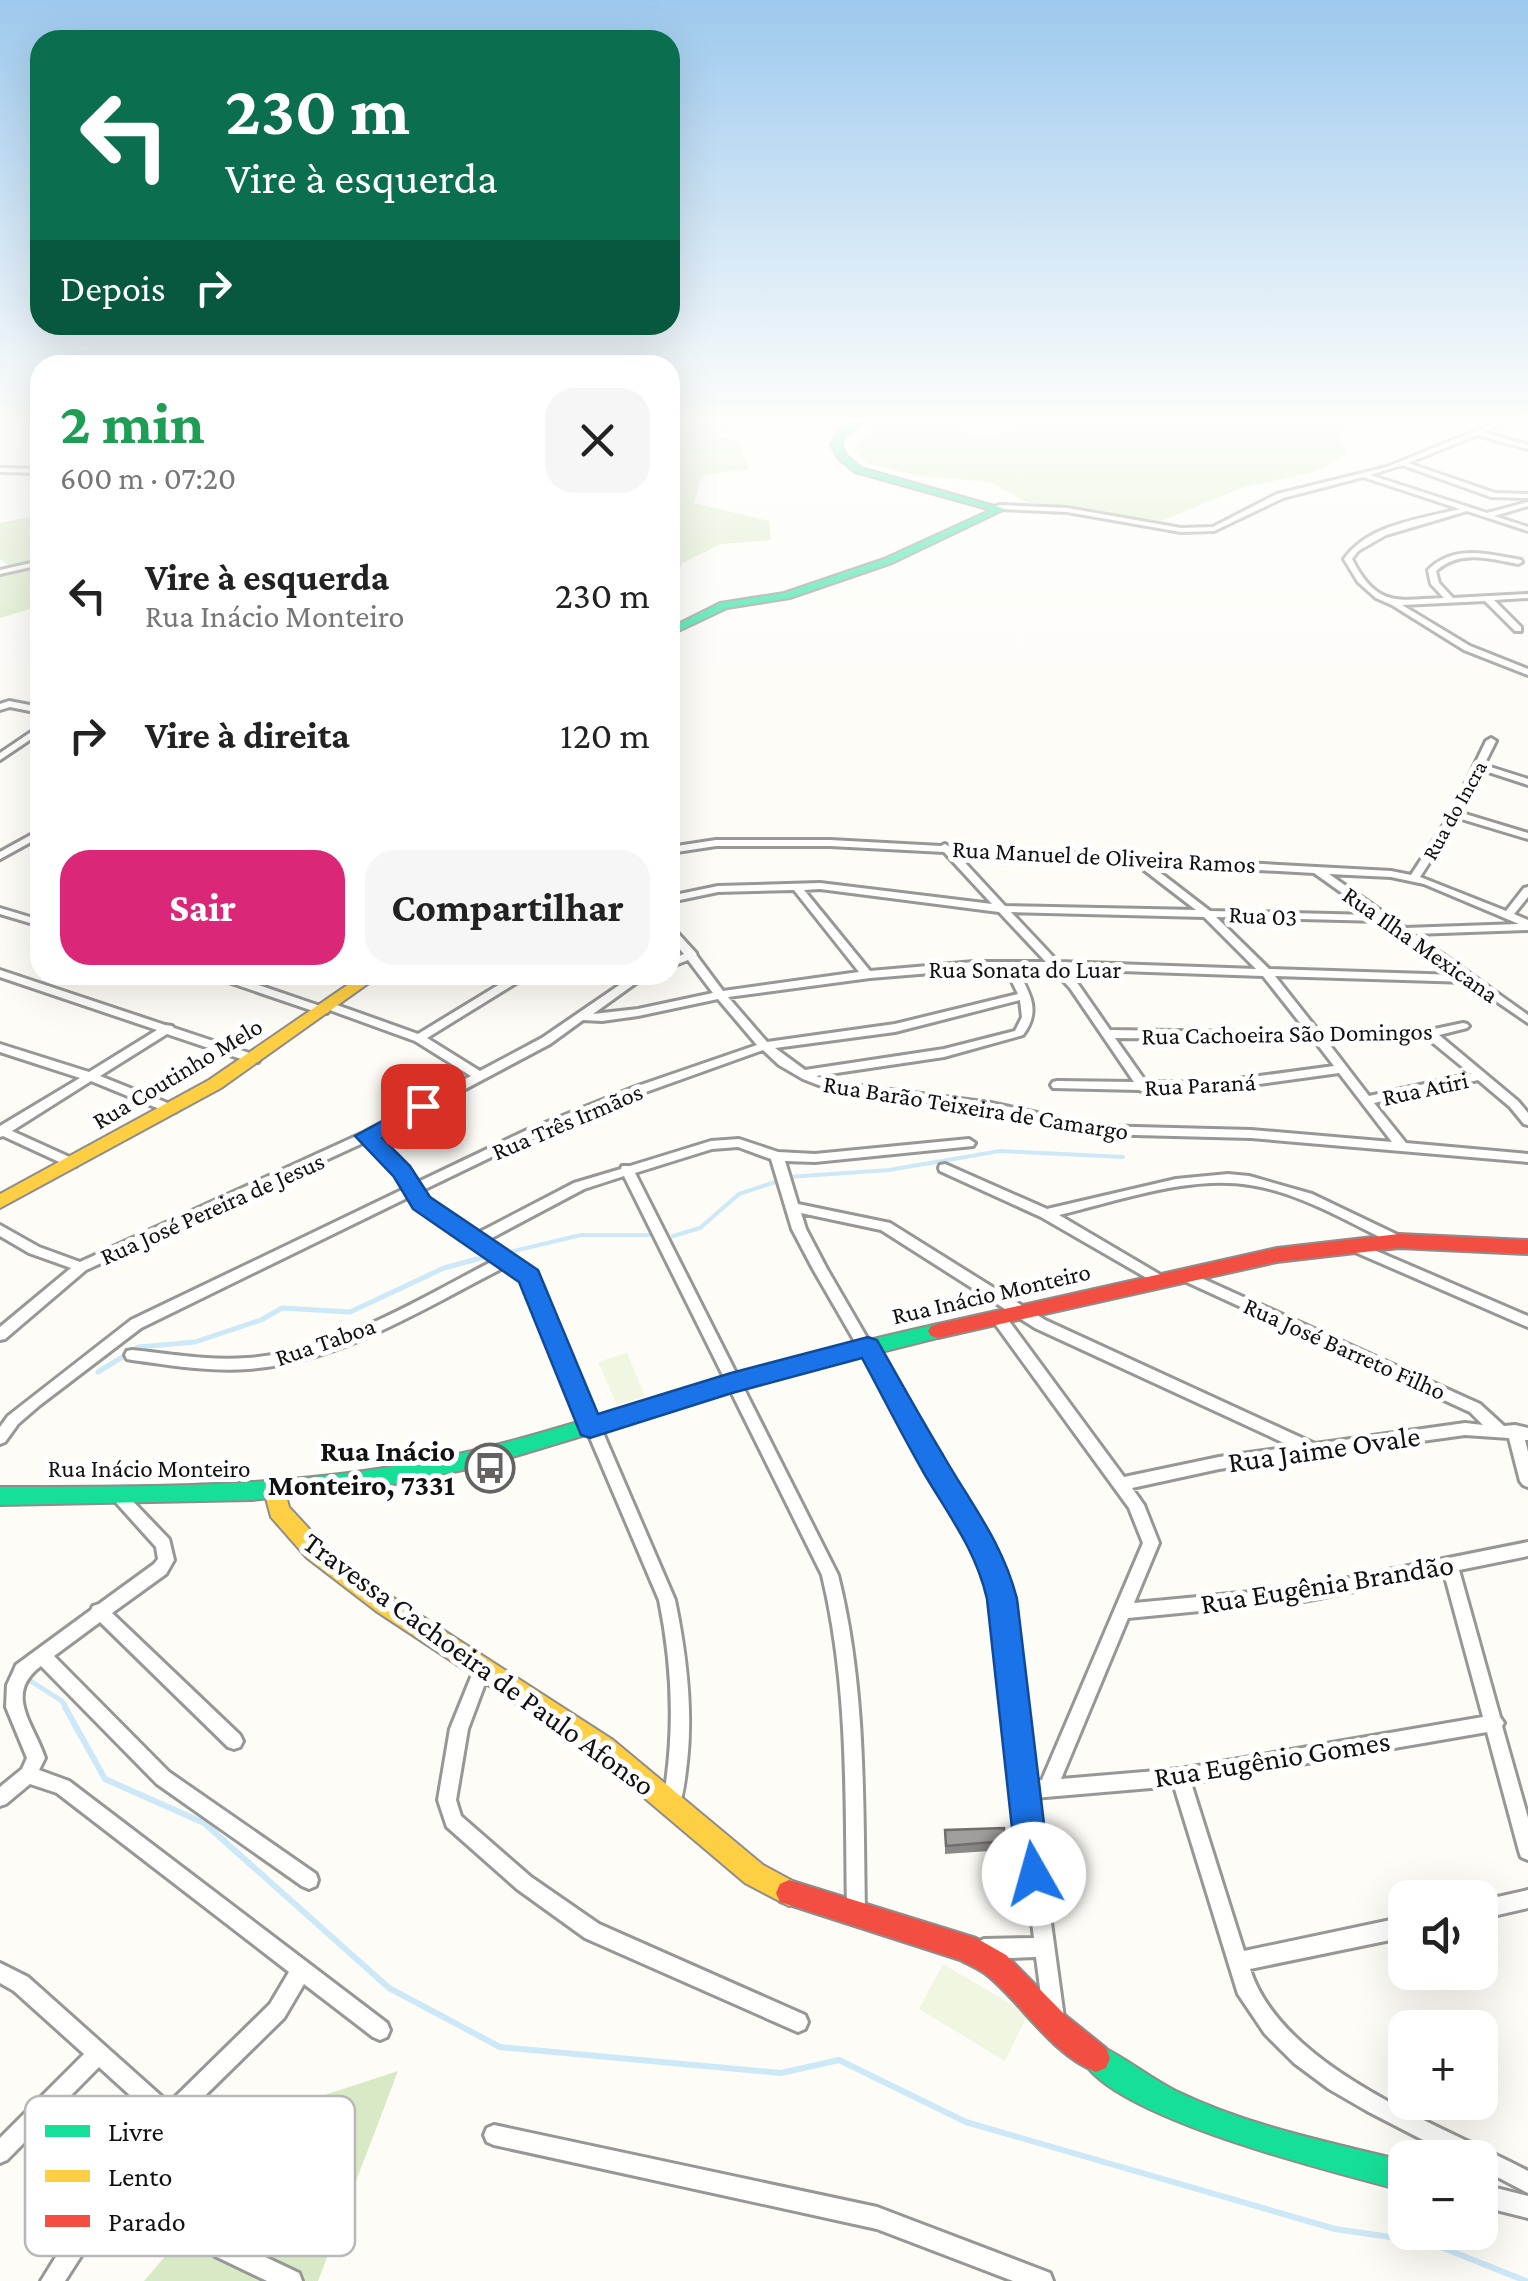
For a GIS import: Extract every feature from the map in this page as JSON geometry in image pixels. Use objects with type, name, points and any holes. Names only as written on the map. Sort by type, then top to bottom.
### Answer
[{"type":"street","points":[[680,627],[724,604],[786,596],[888,561],[966,526]]},
{"type":"street","points":[[1154,526],[1204,531],[1214,526]]},
{"type":"street","points":[[1406,526],[1383,533],[1349,554],[1362,584],[1466,648],[1528,672]]},
{"type":"street","points":[[1450,600],[1435,584],[1432,570],[1442,559],[1458,554],[1518,562]]},
{"type":"street","points":[[0,572],[30,564]]},
{"type":"street","points":[[1394,604],[1528,596]]},
{"type":"street","points":[[1486,597],[1518,629]]},
{"type":"street","points":[[0,706],[30,708]]},
{"type":"street","points":[[0,758],[30,736]]},
{"type":"street","name":"Rua do Incra","points":[[1416,878],[1456,814],[1491,741]]},
{"type":"street","points":[[1481,767],[1528,782]]},
{"type":"street","points":[[1456,814],[1528,836]]},
{"type":"street","points":[[0,856],[30,840]]},
{"type":"street","name":"Rua Manuel de Oliveira Ramos","points":[[680,848],[716,843],[775,842],[945,847],[1416,878],[1528,925]]},
{"type":"street","points":[[945,847],[1055,965],[1110,1034],[1144,1088]]},
{"type":"street","points":[[1136,858],[1205,912],[1268,974],[1402,1145]]},
{"type":"street","name":"Rua Ilha Mexicana","points":[[1314,869],[1528,1020]]},
{"type":"street","points":[[796,886],[867,975]]},
{"type":"street","name":"Rua 03","points":[[680,897],[718,889],[796,886],[1004,910],[1382,918]]},
{"type":"street","points":[[1507,916],[1528,890]]},
{"type":"street","points":[[0,911],[30,920]]},
{"type":"street","points":[[1403,931],[1528,925]]},
{"type":"street","name":"Rua Barão Teixeira de Camargo","points":[[680,942],[777,1060],[834,1088],[1002,1108],[1097,1130],[1252,1134],[1528,1158]]},
{"type":"street","points":[[680,960],[692,956]]},
{"type":"street","points":[[801,1075],[912,1059],[1019,1033],[1029,1019],[1024,996],[1009,964]]},
{"type":"street","name":"Rua Sonata do Luar","points":[[584,1017],[867,975],[1009,964],[1469,979]]},
{"type":"street","points":[[0,972],[30,982]]},
{"type":"street","points":[[39,985],[254,1059]]},
{"type":"street","points":[[250,985],[419,1038],[478,1076]]},
{"type":"street","name":"Rua Coutinho Melo","points":[[0,1202],[172,1109],[254,1059],[359,985]]},
{"type":"street","points":[[419,1038],[506,985]]},
{"type":"street","name":"Rua José Pereira de Jesus","points":[[0,1335],[81,1267],[367,1136],[584,1017],[623,985]]},
{"type":"street","name":"Rua Três Irmãos","points":[[0,1438],[12,1420],[136,1324],[530,1134],[764,1046],[894,1028],[1024,996]]},
{"type":"street","name":"Rua Cachoeira São Domingos","points":[[1110,1034],[1318,1037],[1430,1034],[1464,1026]]},
{"type":"street","points":[[1,1132],[168,1028]]},
{"type":"street","points":[[1430,1034],[1482,1076],[1528,1121]]},
{"type":"street","points":[[0,1048],[91,1077],[172,1109]]},
{"type":"street","name":"Rua Paraná","points":[[1058,1085],[1229,1085],[1341,1069]]},
{"type":"street","name":"Rua Atiri","points":[[1368,1100],[1482,1076]]},
{"type":"street","points":[[1,1132],[72,1163]]},
{"type":"street","points":[[367,1136],[415,1189],[422,1203],[529,1277],[590,1428],[667,1600],[674,1630],[681,1731],[672,1802]]},
{"type":"street","points":[[476,1242],[579,1186],[627,1169],[728,1143],[739,1142],[777,1156],[842,1158],[969,1143]]},
{"type":"street","points":[[777,1156],[791,1208],[820,1269],[934,1466],[985,1544],[996,1573],[1055,2025]]},
{"type":"street","points":[[945,1168],[1046,1214],[1159,1280]]},
{"type":"street","points":[[627,1169],[830,1575],[838,1603],[851,1730],[856,1916]]},
{"type":"street","points":[[1046,1214],[1204,1180],[1248,1179],[1332,1208],[1399,1241]]},
{"type":"street","points":[[791,1208],[886,1226],[1018,1312],[1314,1450]]},
{"type":"street","points":[[0,1230],[34,1250],[81,1267]]},
{"type":"street","name":"Rua Inácio Monteiro","points":[[0,1496],[276,1492],[405,1474],[510,1452],[731,1383],[868,1347],[1277,1255],[1399,1241],[1528,1248]]},
{"type":"street","points":[[1351,1244],[1528,1322]]},
{"type":"street","name":"Rua Taboa","points":[[132,1355],[244,1364],[293,1356],[392,1317],[502,1259]]},
{"type":"street","name":"Rua José Barreto Filho","points":[[1185,1276],[1475,1408],[1514,1431]]},
{"type":"street","points":[[998,1317],[1136,1505],[1152,1543],[1048,1788]]},
{"type":"street","name":"Rua Jaime Ovale","points":[[1121,1484],[1219,1463],[1465,1429],[1514,1431]]},
{"type":"street","points":[[1514,1431],[1528,1481]]},
{"type":"street","name":"Travessa Cachoeira de Paulo Afonso","points":[[276,1492],[279,1510],[291,1529],[316,1551],[384,1604],[604,1748],[754,1874],[791,1894],[966,1948],[1010,1951],[1042,1947]]},
{"type":"street","points":[[0,1798],[28,1775],[36,1758],[4,1706],[3,1694],[22,1670],[160,1569],[166,1560],[164,1544],[117,1494]]},
{"type":"street","name":"Rua Eugênia Brandão","points":[[1124,1610],[1304,1594],[1528,1548]]},
{"type":"street","points":[[1450,1565],[1528,1851]]},
{"type":"street","points":[[99,1612],[234,1741]]},
{"type":"street","points":[[42,1655],[163,1778],[309,1880]]},
{"type":"street","points":[[482,1670],[459,1729],[447,1800],[453,1821],[524,1883],[592,1932],[798,2022]]},
{"type":"street","name":"Rua Eugênio Gomes","points":[[1023,1791],[1180,1777],[1494,1723]]},
{"type":"street","points":[[28,1775],[63,1787],[380,2030]]},
{"type":"street","points":[[1180,1777],[1248,1994],[1262,2018],[1286,2042],[1391,2112],[1528,2182]]},
{"type":"street","points":[[1498,1906],[1528,1899]]},
{"type":"street","points":[[1240,1960],[1388,1930]]},
{"type":"street","name":"Travessa Cachoeira de Paulo Afonso","points":[[966,1948],[996,1965],[1055,2025],[1121,2078],[1168,2104],[1298,2148],[1388,2172]]},
{"type":"street","points":[[190,2096],[276,2011],[301,1970]]},
{"type":"street","points":[[0,1973],[21,1984],[145,2096]]},
{"type":"street","points":[[56,2096],[98,2054]]},
{"type":"street","points":[[0,2153],[25,2128]]},
{"type":"street","points":[[494,2136],[877,2218],[1042,2281]]},
{"type":"street","points":[[1498,2200],[1528,2207]]},
{"type":"street","points":[[52,2281],[68,2256]]},
{"type":"street","points":[[239,2256],[291,2281]]},
{"type":"green space","points":[[0,526],[30,526],[30,609],[0,618],[0,572],[13,568],[0,559]]},
{"type":"green space","points":[[680,526],[770,526],[771,540],[721,544],[680,567]]},
{"type":"green space","points":[[627,1353],[645,1396],[617,1405],[598,1362]]},
{"type":"green space","points":[[943,1964],[1028,2014],[1005,2061],[919,2009]]},
{"type":"green space","points":[[398,2071],[355,2184],[355,2096],[322,2096]]},
{"type":"green space","points":[[165,2256],[328,2256],[318,2281],[144,2281]]},
{"type":"building","points":[[1004,1828],[1005,1841],[946,1846],[945,1830]]},
{"type":"waterway","points":[[788,1177],[889,1170],[1000,1151],[1123,1157]]},
{"type":"waterway","points":[[673,1236],[700,1228],[739,1194],[775,1182]]},
{"type":"waterway","points":[[501,1254],[581,1235],[649,1235]]},
{"type":"waterway","points":[[468,1262],[492,1255]]},
{"type":"waterway","points":[[98,1372],[139,1347],[195,1342],[261,1320],[282,1308],[350,1312],[444,1268],[477,1259]]},
{"type":"waterway","points":[[29,1680],[62,1701],[67,1710]]},
{"type":"waterway","points":[[65,1707],[105,1779],[204,1823],[389,1988],[500,2047],[781,2073],[839,2060],[966,2122],[1335,2229],[1431,2243],[1526,2281]]},
{"type":"traffic: fast","points":[[680,627],[724,605],[786,596],[888,561],[962,526]]},
{"type":"traffic: fast","points":[[0,1496],[252,1491],[402,1474],[486,1456],[758,1376],[938,1331]]},
{"type":"traffic: fast","points":[[1096,2058],[1129,2081],[1204,2118],[1388,2171]]},
{"type":"traffic: slow","points":[[0,1202],[215,1084],[358,985]]},
{"type":"traffic: slow","points":[[275,1491],[279,1511],[315,1551],[384,1604],[604,1748],[754,1874],[789,1893]]},
{"type":"traffic: jam","points":[[938,1331],[1277,1255],[1399,1241],[1528,1247]]},
{"type":"traffic: jam","points":[[789,1893],[966,1948],[996,1965],[1055,2025],[1096,2058]]},
{"type":"place","name":"Rua Inácio Monteiro, 7331","points":[[490,1468]]},
{"type":"route","points":[[423,1106],[367,1136],[402,1172],[422,1203],[529,1277],[590,1428],[731,1383],[868,1347],[934,1466],[985,1544],[996,1573],[1034,1874]]}]
